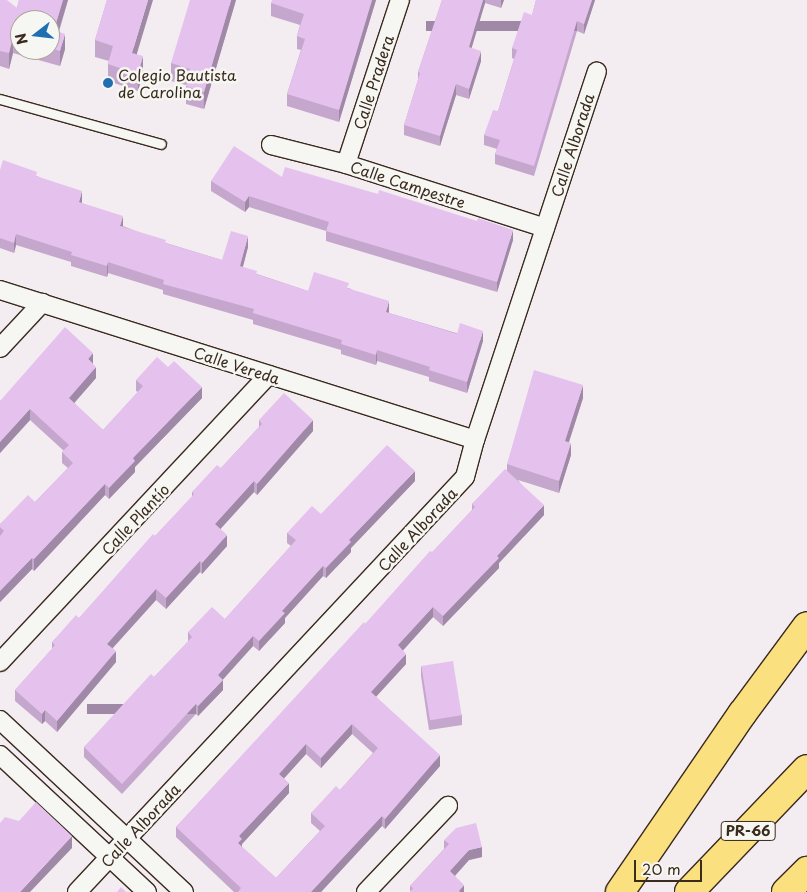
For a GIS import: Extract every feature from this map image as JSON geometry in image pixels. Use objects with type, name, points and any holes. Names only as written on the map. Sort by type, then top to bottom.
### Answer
[{"type":"highway","points":[[620,892],[742,714],[807,626]]},
{"type":"highway","name":"PR-66","points":[[689,892],[807,769]]},
{"type":"street","name":"Calle Pradera","points":[[346,164],[400,0]]},
{"type":"street","name":"Calle Alborada","points":[[77,892],[466,478],[475,440],[596,72]]},
{"type":"street","name":"Calle Campestre","points":[[270,145],[346,164],[545,228]]},
{"type":"street","name":"Calle Vereda","points":[[0,290],[475,440]]},
{"type":"street","points":[[0,348],[42,303]]},
{"type":"street","name":"Calle Plantío","points":[[0,662],[269,375]]},
{"type":"street","points":[[0,720],[184,892]]},
{"type":"street","points":[[0,755],[147,892]]},
{"type":"street","points":[[366,892],[448,806]]},
{"type":"lane","points":[[0,99],[161,144]]},
{"type":"building","points":[[0,0],[7,0],[17,8],[19,0],[63,0],[60,10],[10,10],[10,49],[9,53],[0,51]]},
{"type":"building","points":[[107,0],[148,0],[132,53],[143,56],[138,74],[108,64],[113,46],[95,40]]},
{"type":"building","points":[[190,0],[231,0],[204,92],[186,86],[190,69],[171,63]]},
{"type":"building","points":[[272,0],[372,0],[339,110],[287,94],[305,39],[297,36],[304,14],[271,3]]},
{"type":"building","points":[[442,0],[483,0],[469,47],[481,51],[469,89],[456,84],[440,136],[404,125],[420,73],[418,72]]},
{"type":"building","points":[[536,0],[592,0],[584,24],[577,21],[534,166],[495,154],[500,140],[484,135],[493,110],[498,111],[517,50],[512,48],[524,12],[532,15]]},
{"type":"building","points":[[60,32],[65,34],[60,51]]},
{"type":"building","points":[[234,146],[282,177],[285,167],[378,194],[379,190],[477,221],[478,218],[513,230],[497,282],[326,231],[329,222],[249,196],[245,202],[211,181]]},
{"type":"building","points":[[3,160],[37,172],[36,176],[82,191],[79,202],[123,216],[120,226],[166,240],[165,243],[222,260],[231,231],[248,236],[240,266],[257,271],[256,274],[308,291],[314,272],[349,283],[347,288],[389,301],[386,312],[457,334],[460,323],[483,331],[467,382],[429,370],[430,367],[377,350],[376,355],[341,344],[342,340],[253,313],[254,309],[163,284],[164,280],[108,262],[107,266],[71,255],[72,252],[16,234],[14,243],[0,238],[0,170]]},
{"type":"building","points":[[65,327],[93,353],[88,359],[96,367],[69,398],[103,430],[143,386],[136,380],[157,357],[168,367],[174,361],[202,387],[133,458],[135,461],[109,488],[105,484],[34,559],[32,558],[0,591],[0,536],[4,531],[0,524],[28,495],[35,502],[73,463],[62,452],[69,445],[30,409],[0,442],[0,401]]},
{"type":"building","points":[[534,370],[583,385],[565,441],[571,443],[559,481],[507,464]]},
{"type":"building","points":[[284,393],[313,420],[257,484],[254,481],[215,524],[227,535],[202,563],[200,561],[166,598],[156,589],[107,644],[116,651],[57,721],[45,710],[42,714],[15,690],[55,645],[52,642],[76,615],[79,618],[153,534],[155,536],[194,494],[192,492],[217,465],[221,468],[262,424],[259,420]]},
{"type":"building","points":[[387,445],[415,471],[349,540],[351,542],[326,568],[323,566],[282,611],[285,613],[259,641],[253,636],[218,675],[223,680],[198,706],[196,704],[122,784],[84,747],[151,674],[154,677],[192,637],[188,632],[212,607],[225,619],[296,540],[287,533],[312,506],[321,514]]},
{"type":"building","points":[[505,469],[544,505],[497,556],[499,558],[443,616],[433,607],[398,645],[406,654],[371,692],[440,755],[385,819],[382,816],[311,892],[238,892],[241,888],[176,827],[364,622],[365,624],[430,551],[432,552],[475,507],[472,504]],"holes":[[[352,724],[378,748],[340,790],[336,786],[311,813],[325,826],[276,878],[238,843],[242,839],[239,836],[289,783],[279,774],[306,744],[321,758]]]},
{"type":"building","points":[[453,661],[462,715],[430,720],[421,666]]},
{"type":"building","points":[[36,802],[72,836],[20,892],[0,892],[0,823],[5,817],[19,821]]},
{"type":"building","points":[[476,823],[482,847],[469,850],[450,871],[464,885],[460,892],[410,892],[413,888],[410,886],[449,844],[444,840],[456,828]]},
{"type":"building","points":[[121,887],[126,892],[117,892]]},
{"type":"place","name":"Colegio Bautista de Carolina","points":[[108,83]]}]
